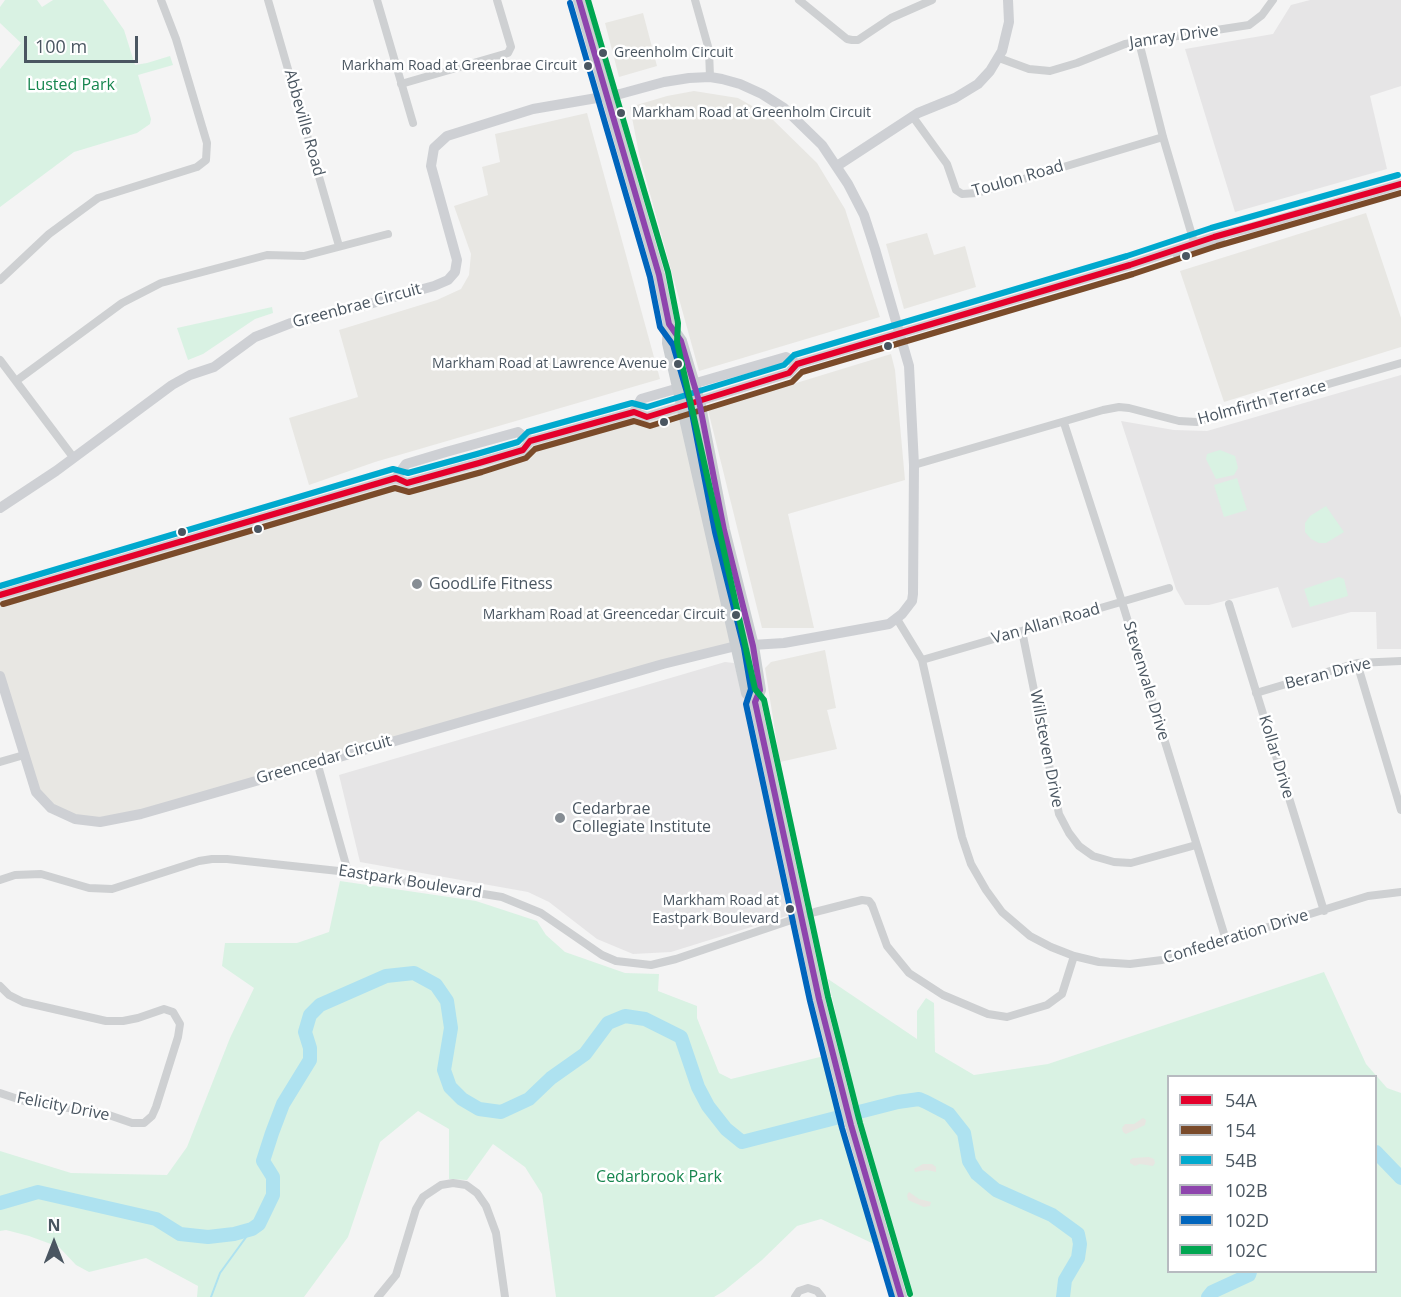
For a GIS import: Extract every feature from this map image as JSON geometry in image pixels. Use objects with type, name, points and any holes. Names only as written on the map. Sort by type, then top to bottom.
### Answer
[{"type":"main road","points":[[579,0],[659,275],[669,324],[668,343],[747,693],[755,702],[819,999],[851,1125],[901,1297]]},
{"type":"main road","points":[[669,324],[681,341],[699,401],[724,530],[753,645],[760,690],[755,702]]},
{"type":"street","points":[[0,280],[49,234],[98,198],[197,167],[206,160],[207,143],[176,39],[160,0]]},
{"type":"street","name":"Abbeville Road","points":[[268,0],[339,246]]},
{"type":"street","points":[[377,0],[413,123]]},
{"type":"street","points":[[401,84],[508,53],[512,46],[497,0]]},
{"type":"street","points":[[695,0],[709,50],[710,77]]},
{"type":"street","points":[[799,0],[847,39],[858,40],[891,18],[932,0]]},
{"type":"street","points":[[837,166],[914,117],[972,88],[990,72],[999,58],[1008,29],[1008,0]]},
{"type":"street","name":"Janray Drive","points":[[999,58],[1029,69],[1050,71],[1077,63],[1116,46],[1249,25],[1262,15],[1273,0]]},
{"type":"street","points":[[1139,42],[1162,137],[1195,246]]},
{"type":"street","points":[[606,97],[664,82],[710,77],[740,84],[778,103],[822,145],[837,166],[864,216],[901,333],[909,366],[914,465],[914,594],[909,606],[897,619]]},
{"type":"street","name":"Greenbrae Circuit","points":[[0,508],[41,482],[172,385],[190,375],[214,368],[255,337],[291,323],[362,306],[448,280],[455,272],[457,260],[431,173],[431,160],[437,145],[447,136],[507,117],[606,97]]},
{"type":"street","name":"Toulon Road","points":[[914,117],[950,170],[956,190],[962,194],[977,193],[1162,137]]},
{"type":"street","points":[[396,478],[407,483],[523,450],[530,441],[634,411],[647,417],[789,373],[797,364],[1401,184]]},
{"type":"street","points":[[16,381],[122,303],[161,283],[267,255],[304,256],[388,234]]},
{"type":"street","points":[[634,411],[640,399],[678,388],[786,357],[797,364]]},
{"type":"street","points":[[0,360],[73,457]]},
{"type":"street","name":"Holmfirth Terrace","points":[[914,465],[1119,407],[1179,421],[1197,422],[1401,363]]},
{"type":"street","name":"Stevenvale Drive","points":[[1064,423],[1122,602],[1226,940]]},
{"type":"street","points":[[0,595],[396,478],[406,464],[446,452],[518,432],[530,441]]},
{"type":"street","name":"Van Allan Road","points":[[922,660],[1169,588]]},
{"type":"street","name":"Kollar Drive","points":[[1229,604],[1324,910]]},
{"type":"street","name":"Greencedar Circuit","points":[[0,676],[36,792],[51,808],[75,819],[100,822],[141,814],[605,680],[736,646],[784,644],[882,626],[897,619]]},
{"type":"street","name":"Confederation Drive","points":[[897,619],[922,660],[962,837],[977,876],[1002,912],[1019,927],[1052,947],[1074,956],[1099,962],[1130,964],[1162,960],[1368,896],[1401,892]]},
{"type":"street","name":"Willsteven Drive","points":[[1022,632],[1059,814],[1069,833],[1083,849],[1098,858],[1114,862],[1131,863],[1196,845]]},
{"type":"street","name":"Beran Drive","points":[[1256,693],[1357,663],[1401,661]]},
{"type":"street","points":[[1357,663],[1401,810]]},
{"type":"street","points":[[0,762],[24,755]]},
{"type":"street","points":[[317,762],[348,872]]},
{"type":"street","name":"Eastpark Boulevard","points":[[0,880],[15,875],[41,874],[89,888],[112,889],[199,861],[212,859],[348,872],[502,897],[541,913],[602,955],[616,961],[651,965],[862,900],[869,902],[886,945],[909,973],[943,996],[998,1016],[1012,1016],[1047,1005],[1062,994],[1074,956]]},
{"type":"street","name":"Felicity Drive","points":[[0,986],[9,995],[23,1002],[106,1021],[138,1018],[164,1009],[173,1012],[180,1024],[156,1107],[152,1116],[144,1123],[132,1124],[103,1113],[27,1102],[0,1093]]},
{"type":"street","points":[[378,1297],[396,1275],[416,1209],[423,1197],[441,1185],[453,1183],[466,1185],[477,1193],[486,1206],[496,1233],[505,1297]]},
{"type":"street","points":[[795,1297],[799,1291],[808,1288],[818,1291],[822,1297]]},
{"type":"shaded area","points":[[1310,0],[1401,0],[1401,86],[1370,96],[1387,169],[1235,212],[1185,49],[1273,34],[1291,5]]},
{"type":"shaded area","points":[[643,13],[657,66],[619,77],[605,23]]},
{"type":"shaded area","points":[[694,91],[738,98],[768,115],[817,163],[845,209],[880,317],[699,371],[639,154],[630,107]]},
{"type":"shaded area","points":[[587,113],[660,379],[375,462],[309,485],[289,418],[358,397],[339,330],[437,300],[461,289],[469,275],[471,254],[454,206],[488,195],[482,167],[500,162],[495,134]]},
{"type":"shaded area","points":[[1366,213],[1401,318],[1401,347],[1224,402],[1180,271]]},
{"type":"shaded area","points":[[927,233],[934,255],[965,246],[976,287],[904,309],[886,244]]},
{"type":"shaded area","points":[[891,354],[895,370],[905,480],[788,514],[814,628],[762,628],[708,410]]},
{"type":"shaded area","points":[[1401,375],[1401,649],[1377,649],[1376,612],[1351,612],[1292,628],[1278,587],[1209,605],[1185,605],[1176,589],[1121,421],[1174,430],[1207,431]]},
{"type":"shaded area","points":[[683,406],[736,646],[141,814],[75,819],[36,792],[0,676],[0,595],[396,478],[407,483],[523,450],[530,441],[634,412],[647,417]]},
{"type":"shaded area","points":[[825,650],[836,708],[827,710],[837,749],[780,762],[765,668],[771,662]]},
{"type":"shaded area","name":"Cedarbrae Collegiate Institute","points":[[725,662],[734,663],[793,914],[671,952],[633,954],[597,939],[549,902],[528,892],[360,862],[339,775]]},
{"type":"green space","name":"Lusted Park","points":[[5,0],[37,0],[42,7],[53,0],[103,0],[124,30],[135,65],[170,56],[173,65],[138,75],[151,119],[150,124],[137,133],[74,152],[0,207],[0,69],[21,43],[0,23],[0,7]]},
{"type":"green space","points":[[272,307],[273,313],[255,319],[203,354],[188,360],[177,328]]},
{"type":"green space","points":[[1220,450],[1235,456],[1238,468],[1234,475],[1216,479],[1206,459],[1207,454]]},
{"type":"green space","points":[[1237,478],[1247,510],[1224,517],[1214,485]]},
{"type":"green space","points":[[1326,506],[1344,532],[1326,543],[1319,543],[1305,532],[1305,523],[1310,516]]},
{"type":"green space","points":[[1339,577],[1344,579],[1348,596],[1310,607],[1304,589]]},
{"type":"green space","name":"Cedarbrook Park","points":[[340,881],[476,901],[537,921],[546,935],[565,952],[625,973],[659,974],[658,991],[697,1006],[697,1018],[719,1073],[731,1079],[824,1056],[876,1245],[821,1219],[797,1226],[762,1260],[714,1297],[556,1297],[542,1194],[525,1167],[493,1144],[467,1180],[449,1179],[449,1129],[418,1111],[380,1142],[348,1237],[304,1297],[197,1297],[198,1286],[146,1258],[89,1272],[76,1265],[59,1247],[29,1236],[6,1230],[0,1231],[0,1151],[71,1173],[167,1175],[187,1147],[230,1038],[254,988],[222,966],[225,943],[297,943],[329,932]]},
{"type":"green space","points":[[1324,972],[1366,1064],[1376,1075],[1167,1075],[1167,1273],[1377,1273],[1377,1077],[1387,1088],[1401,1093],[1401,1297],[912,1297],[855,1100],[828,979],[917,1039],[917,1011],[926,998],[934,1003],[935,1052],[974,1075],[1048,1064]]},
{"type":"sand","points":[[1143,1118],[1146,1120],[1145,1125],[1126,1134],[1123,1132],[1122,1128],[1125,1124],[1134,1124]]},
{"type":"sand","points":[[1133,1158],[1154,1159],[1153,1166],[1140,1164],[1135,1166],[1130,1163]]},
{"type":"sand","points":[[923,1164],[932,1164],[936,1167],[936,1172],[927,1170],[915,1172],[914,1169]]},
{"type":"sand","points":[[909,1192],[919,1199],[931,1202],[930,1206],[924,1207],[908,1200]]},
{"type":"waterway","points":[[0,1203],[38,1192],[156,1219],[180,1234],[208,1237],[252,1229],[259,1224],[273,1195],[273,1177],[263,1161],[272,1133],[283,1104],[310,1060],[310,1048],[305,1032],[310,1015],[320,1005],[386,976],[414,973],[436,985],[447,1001],[451,1028],[444,1070],[450,1087],[462,1099],[479,1109],[501,1112],[529,1099],[551,1078],[585,1054],[608,1023],[625,1016],[645,1019],[681,1037],[698,1087],[708,1106],[726,1129],[742,1142],[898,1102],[919,1099],[926,1102],[949,1114],[964,1133],[969,1161],[977,1174],[996,1190],[1052,1215],[1078,1234],[1080,1244],[1078,1258],[1065,1280],[1063,1297]]},
{"type":"waterway","points":[[1377,1153],[1401,1178]]},
{"type":"waterway","points":[[211,1297],[220,1273],[252,1229]]},
{"type":"waterway","points":[[1208,1297],[1212,1292],[1250,1273]]},
{"type":"transit line","name":"102B","points":[[579,0],[659,275],[669,324],[681,341],[699,401],[724,530],[753,646],[760,690],[755,702],[819,999],[851,1125],[901,1297]]},
{"type":"transit line","name":"102C","points":[[588,0],[668,272],[678,323],[677,342],[755,689],[764,700],[828,997],[860,1123],[910,1294]]},
{"type":"transit line","name":"102D","points":[[570,3],[650,277],[660,327],[673,345],[690,403],[715,532],[744,648],[751,689],[746,704],[810,1001],[842,1128],[892,1297]]},
{"type":"transit line","name":"54B","points":[[0,586],[393,469],[408,473],[518,442],[528,432],[632,403],[647,407],[784,365],[794,355],[1127,256],[1211,228],[1398,175]]},
{"type":"transit line","name":"54A","points":[[0,595],[396,478],[407,483],[479,463],[523,450],[530,441],[634,412],[647,417],[789,373],[797,364],[1130,265],[1214,237],[1401,184]]},
{"type":"transit line","name":"154","points":[[3,604],[395,488],[409,492],[482,472],[526,458],[535,449],[634,421],[650,426],[792,382],[802,372],[1133,274],[1217,246],[1401,193]]},
{"type":"place","name":"Greenholm Circuit","points":[[603,53]]},
{"type":"place","name":"Markham Road at Greenbrae Circuit","points":[[588,66]]},
{"type":"place","name":"Markham Road at Greenholm Circuit","points":[[621,113]]},
{"type":"place","name":"Markham Road at Lawrence Avenue","points":[[678,364]]},
{"type":"place","name":"GoodLife Fitness","points":[[417,584]]},
{"type":"place","name":"Markham Road at Greencedar Circuit","points":[[736,615]]},
{"type":"place","name":"Cedarbrae Collegiate Institute","points":[[560,818]]},
{"type":"place","name":"Markham Road at Eastpark Boulevard","points":[[790,909]]}]
